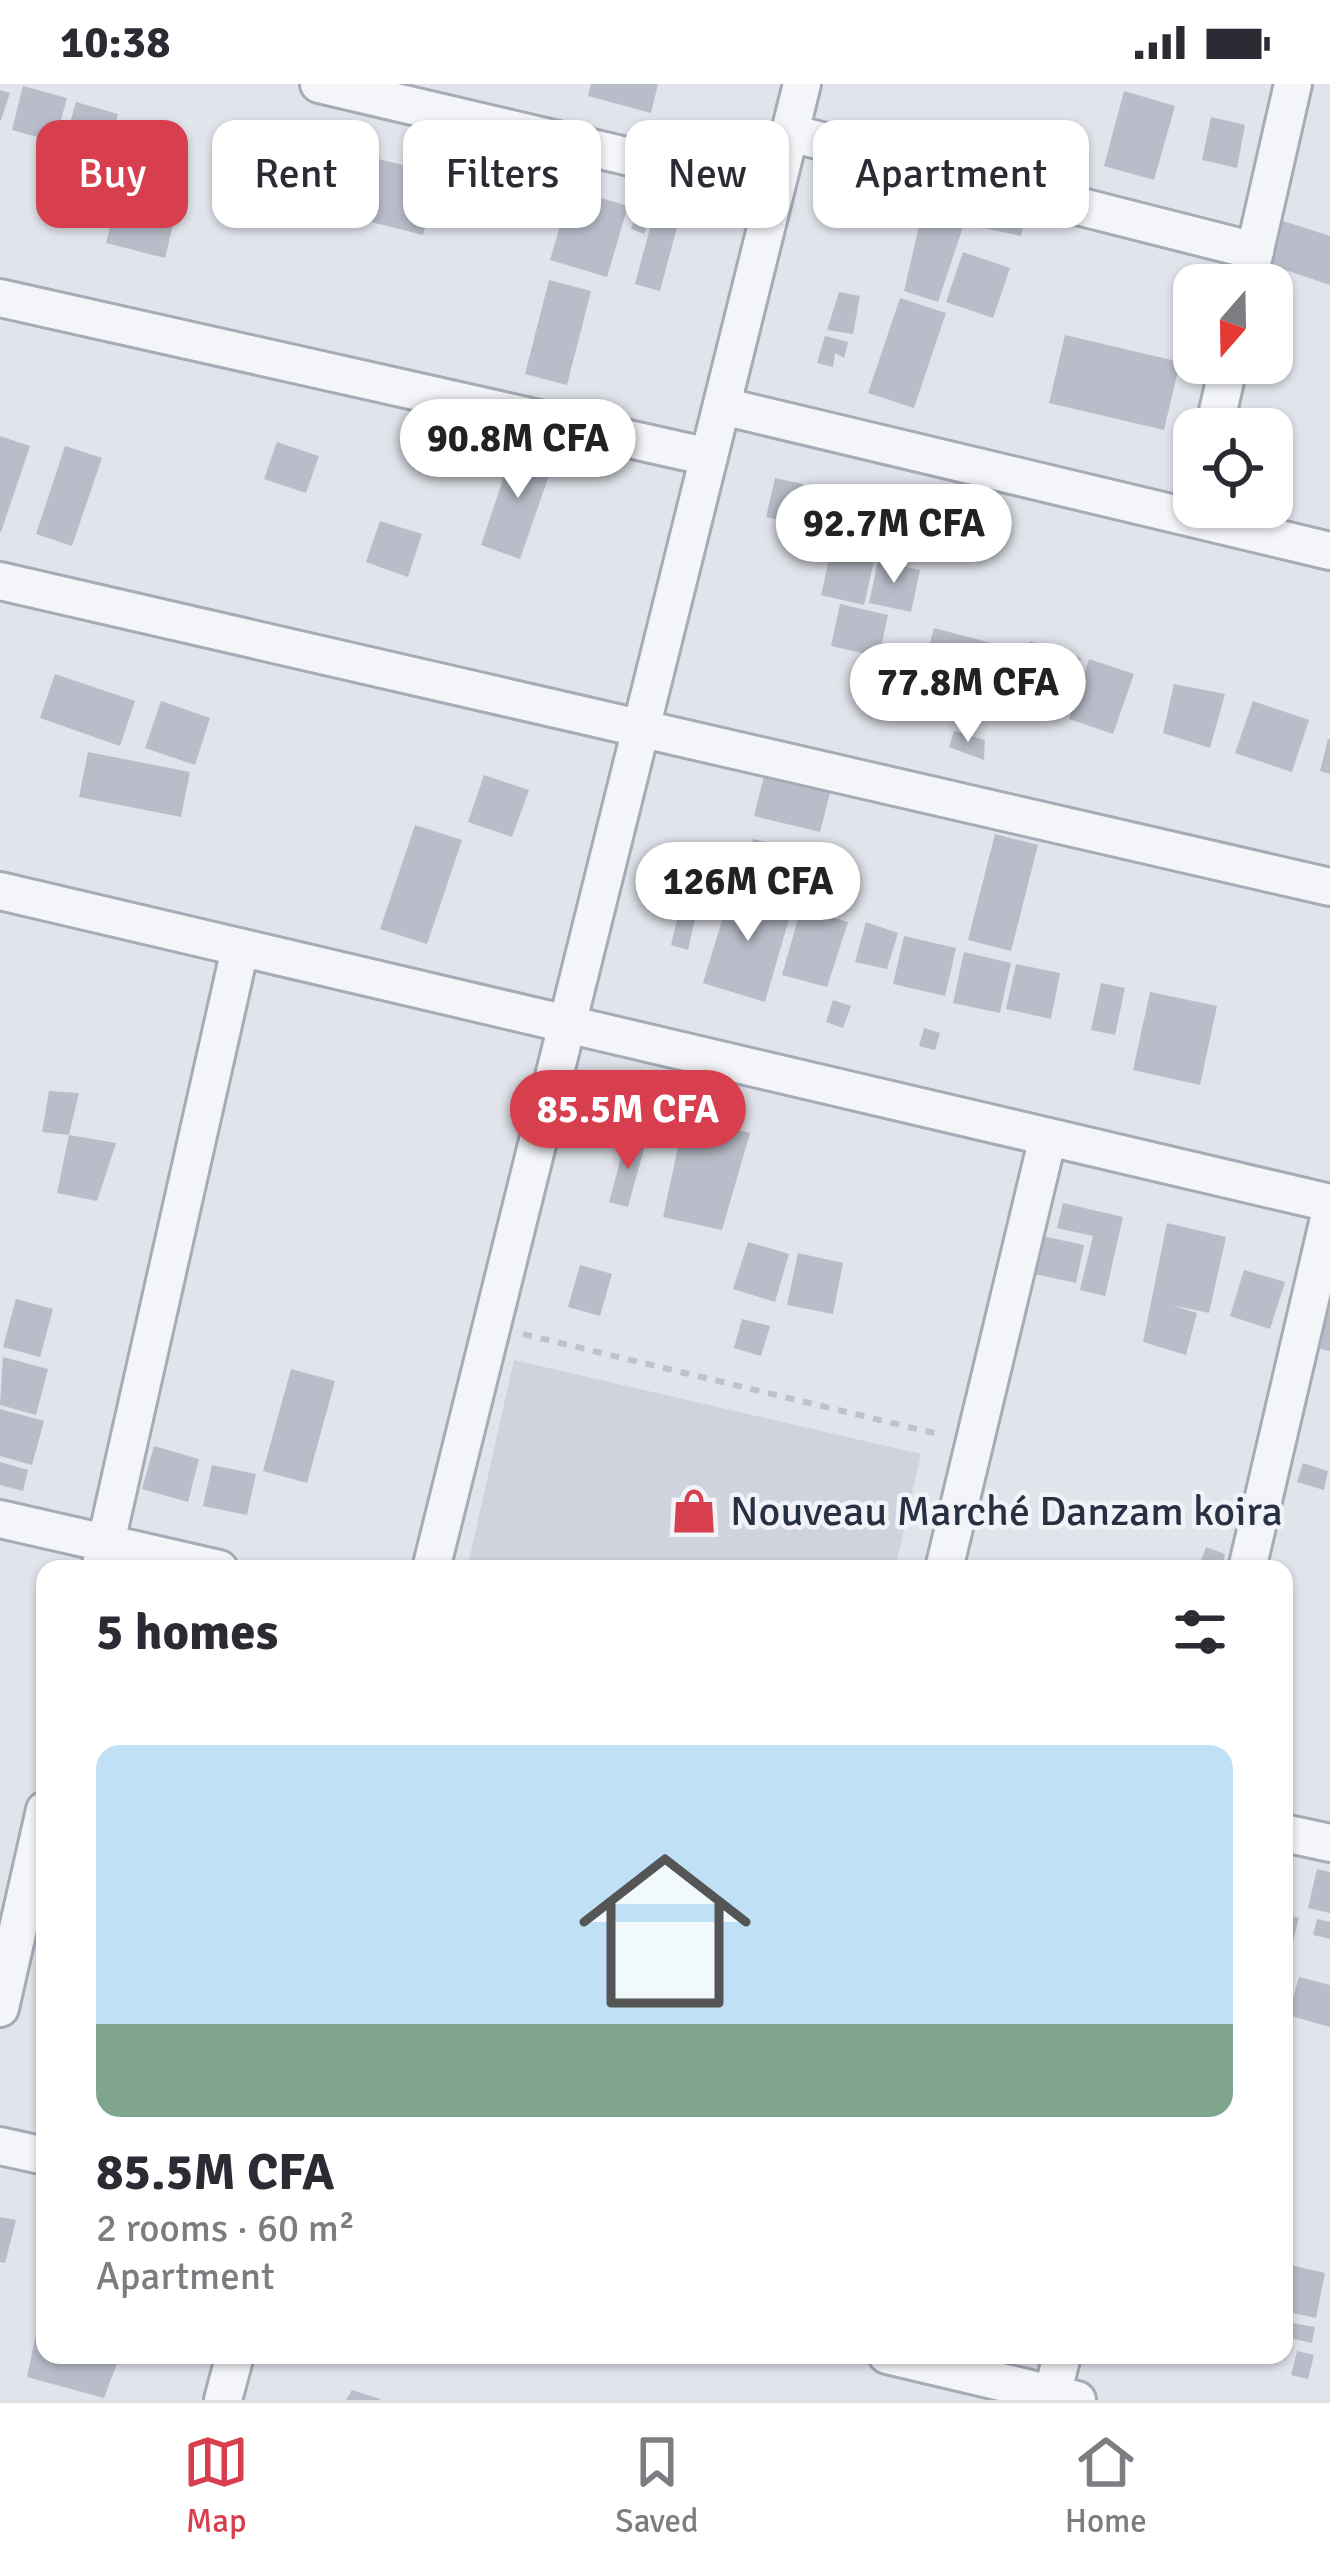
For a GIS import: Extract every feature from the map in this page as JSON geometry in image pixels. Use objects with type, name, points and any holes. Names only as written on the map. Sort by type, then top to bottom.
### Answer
[{"type":"street","points":[[319,84],[625,156]]},
{"type":"street","points":[[789,137],[802,84]]},
{"type":"street","points":[[1252,264],[1293,84]]},
{"type":"street","points":[[790,133],[1237,264]]},
{"type":"street","points":[[433,1560],[767,228]]},
{"type":"street","points":[[0,298],[709,457]]},
{"type":"street","points":[[722,406],[1173,508]]},
{"type":"street","points":[[1250,528],[1330,550]]},
{"type":"street","points":[[0,581],[1330,887]]},
{"type":"street","points":[[0,891],[1330,1203]]},
{"type":"street","points":[[102,1556],[240,949]]},
{"type":"street","points":[[946,1560],[1048,1137]]},
{"type":"street","points":[[1248,1560],[1330,1214]]},
{"type":"street","points":[[0,1520],[102,1556],[138,1560]]},
{"type":"street","points":[[1293,1835],[1330,1843]]},
{"type":"street","points":[[0,2008],[36,1850]]},
{"type":"street","points":[[0,2146],[36,2154]]},
{"type":"street","points":[[223,2400],[233,2364]]},
{"type":"street","points":[[923,2364],[1060,2398],[1062,2364]]},
{"type":"path","points":[[492,1327],[974,1443]]},
{"type":"shaded area","name":"Nouveau Marché Danzam koira","points":[[514,1360],[921,1454],[897,1560],[469,1560]]},
{"type":"building","points":[[591,84],[658,84],[651,113],[588,96]]},
{"type":"building","points":[[23,86],[67,98],[61,120],[36,120],[36,137],[12,130]]},
{"type":"building","points":[[0,90],[10,93],[1,120],[0,120]]},
{"type":"building","points":[[1124,91],[1175,106],[1154,180],[1104,166]]},
{"type":"building","points":[[76,102],[118,114],[116,120],[71,120]]},
{"type":"building","points":[[1211,117],[1245,125],[1237,168],[1202,160]]},
{"type":"building","points":[[379,159],[403,165],[403,228],[425,228],[423,235],[379,224]]},
{"type":"building","points":[[601,198],[625,205],[607,277],[550,260],[559,228],[601,228]]},
{"type":"building","points":[[1280,220],[1330,236],[1330,285],[1293,272],[1293,264],[1265,263]]},
{"type":"building","points":[[110,228],[172,228],[165,258],[106,243]]},
{"type":"building","points":[[650,228],[677,228],[660,291],[635,284]]},
{"type":"building","points":[[919,228],[963,228],[938,302],[904,291]]},
{"type":"building","points":[[983,228],[1023,228],[1021,236]]},
{"type":"building","points":[[963,252],[1010,268],[993,318],[946,302]]},
{"type":"building","points":[[549,280],[591,291],[567,385],[525,374]]},
{"type":"building","points":[[839,292],[860,296],[853,334],[827,330]]},
{"type":"building","points":[[900,298],[946,313],[914,408],[868,393]]},
{"type":"building","points":[[1065,335],[1173,360],[1175,384],[1164,430],[1049,403]]},
{"type":"building","points":[[825,336],[848,342],[844,358],[835,353],[833,367],[817,363]]},
{"type":"building","points":[[0,436],[30,446],[1,532],[0,532]]},
{"type":"building","points":[[277,442],[319,456],[306,493],[264,479]]},
{"type":"building","points":[[515,444],[555,458],[520,559],[481,545]]},
{"type":"building","points":[[65,446],[102,458],[72,546],[36,534]]},
{"type":"building","points":[[775,478],[803,484],[794,523],[766,517]]},
{"type":"building","points":[[380,521],[422,534],[408,577],[366,562]]},
{"type":"building","points":[[835,533],[878,543],[864,605],[821,595]]},
{"type":"building","points":[[878,561],[920,570],[911,612],[869,603]]},
{"type":"building","points":[[840,604],[888,615],[879,657],[831,646]]},
{"type":"building","points":[[934,628],[999,645],[989,686],[923,669]]},
{"type":"building","points":[[1030,641],[1081,658],[1064,708],[1013,691]]},
{"type":"building","points":[[1089,659],[1134,674],[1113,734],[1069,719]]},
{"type":"building","points":[[55,674],[135,701],[120,746],[40,718]]},
{"type":"building","points":[[922,675],[987,691],[980,719],[916,701]]},
{"type":"building","points":[[1174,684],[1225,694],[1210,748],[1163,733]]},
{"type":"building","points":[[161,701],[210,718],[195,765],[145,748]]},
{"type":"building","points":[[1253,701],[1309,720],[1292,772],[1235,753]]},
{"type":"building","points":[[954,731],[985,740],[984,760],[949,747]]},
{"type":"building","points":[[1330,739],[1330,774],[1320,771]]},
{"type":"building","points":[[88,752],[190,772],[181,817],[79,797]]},
{"type":"building","points":[[484,775],[529,790],[512,837],[468,822]]},
{"type":"building","points":[[764,776],[830,793],[820,832],[754,816]]},
{"type":"building","points":[[415,825],[462,840],[427,944],[380,929]]},
{"type":"building","points":[[995,834],[1038,845],[1011,951],[968,940]]},
{"type":"building","points":[[753,839],[818,854],[807,901],[742,886]]},
{"type":"building","points":[[687,878],[703,883],[688,950],[671,945]]},
{"type":"building","points":[[732,887],[793,905],[765,1002],[703,983]]},
{"type":"building","points":[[801,908],[848,922],[827,987],[782,975]]},
{"type":"building","points":[[866,922],[898,933],[887,969],[855,962]]},
{"type":"building","points":[[904,936],[956,948],[945,996],[893,984]]},
{"type":"building","points":[[964,952],[1011,963],[1000,1013],[953,1003]]},
{"type":"building","points":[[1016,964],[1060,973],[1051,1019],[1006,1009]]},
{"type":"building","points":[[1101,983],[1125,988],[1115,1035],[1091,1030]]},
{"type":"building","points":[[1150,992],[1217,1006],[1200,1085],[1133,1070]]},
{"type":"building","points":[[833,1000],[851,1006],[843,1028],[826,1022]]},
{"type":"building","points":[[924,1028],[940,1033],[935,1050],[919,1046]]},
{"type":"building","points":[[49,1091],[79,1093],[69,1135],[42,1132]]},
{"type":"building","points":[[685,1115],[750,1133],[722,1230],[663,1217]]},
{"type":"building","points":[[69,1135],[116,1143],[97,1201],[57,1193]]},
{"type":"building","points":[[627,1136],[646,1141],[628,1207],[609,1202]]},
{"type":"building","points":[[1063,1203],[1123,1217],[1105,1296],[1080,1290],[1093,1236],[1057,1228]]},
{"type":"building","points":[[1167,1223],[1226,1237],[1209,1313],[1171,1305],[1197,1313],[1186,1355],[1143,1342]]},
{"type":"building","points":[[1042,1236],[1084,1245],[1076,1283],[1034,1274]]},
{"type":"building","points":[[748,1242],[789,1254],[775,1302],[733,1289]]},
{"type":"building","points":[[798,1253],[843,1263],[833,1314],[787,1305]]},
{"type":"building","points":[[580,1265],[612,1274],[600,1316],[568,1307]]},
{"type":"building","points":[[1244,1270],[1285,1282],[1270,1329],[1230,1316]]},
{"type":"building","points":[[16,1299],[53,1309],[40,1357],[3,1347]]},
{"type":"building","points":[[1330,1309],[1330,1351],[1320,1349]]},
{"type":"building","points":[[742,1319],[770,1326],[761,1356],[734,1348]]},
{"type":"building","points":[[3,1357],[48,1369],[36,1415],[0,1405]]},
{"type":"building","points":[[291,1369],[335,1381],[307,1483],[263,1471]]},
{"type":"building","points":[[0,1409],[44,1421],[32,1465],[0,1456]]},
{"type":"building","points":[[154,1446],[199,1459],[188,1502],[142,1489]]},
{"type":"building","points":[[0,1462],[28,1470],[23,1491],[0,1485]]},
{"type":"building","points":[[1303,1463],[1328,1471],[1324,1490],[1297,1482]]},
{"type":"building","points":[[212,1465],[256,1474],[247,1515],[203,1506]]},
{"type":"building","points":[[1206,1547],[1225,1554],[1224,1560],[1201,1560]]},
{"type":"building","points":[[1317,1869],[1330,1872],[1330,1913],[1308,1908]]},
{"type":"building","points":[[1317,1919],[1330,1922],[1330,1939],[1313,1935]]},
{"type":"building","points":[[1299,1977],[1330,1985],[1330,2027],[1293,2016]]},
{"type":"building","points":[[0,2217],[16,2220],[5,2263],[0,2262]]},
{"type":"building","points":[[1293,2266],[1325,2273],[1316,2318],[1293,2313]]},
{"type":"building","points":[[1293,2323],[1315,2327],[1312,2343],[1293,2339]]},
{"type":"building","points":[[36,2334],[36,2364],[117,2364],[104,2398],[27,2377]]},
{"type":"building","points":[[1297,2351],[1314,2355],[1308,2379],[1291,2375]]},
{"type":"building","points":[[352,2390],[380,2399],[380,2400],[346,2400]]},
{"type":"place","name":"Nouveau Marché Danzam koira","points":[[694,1511]]}]
